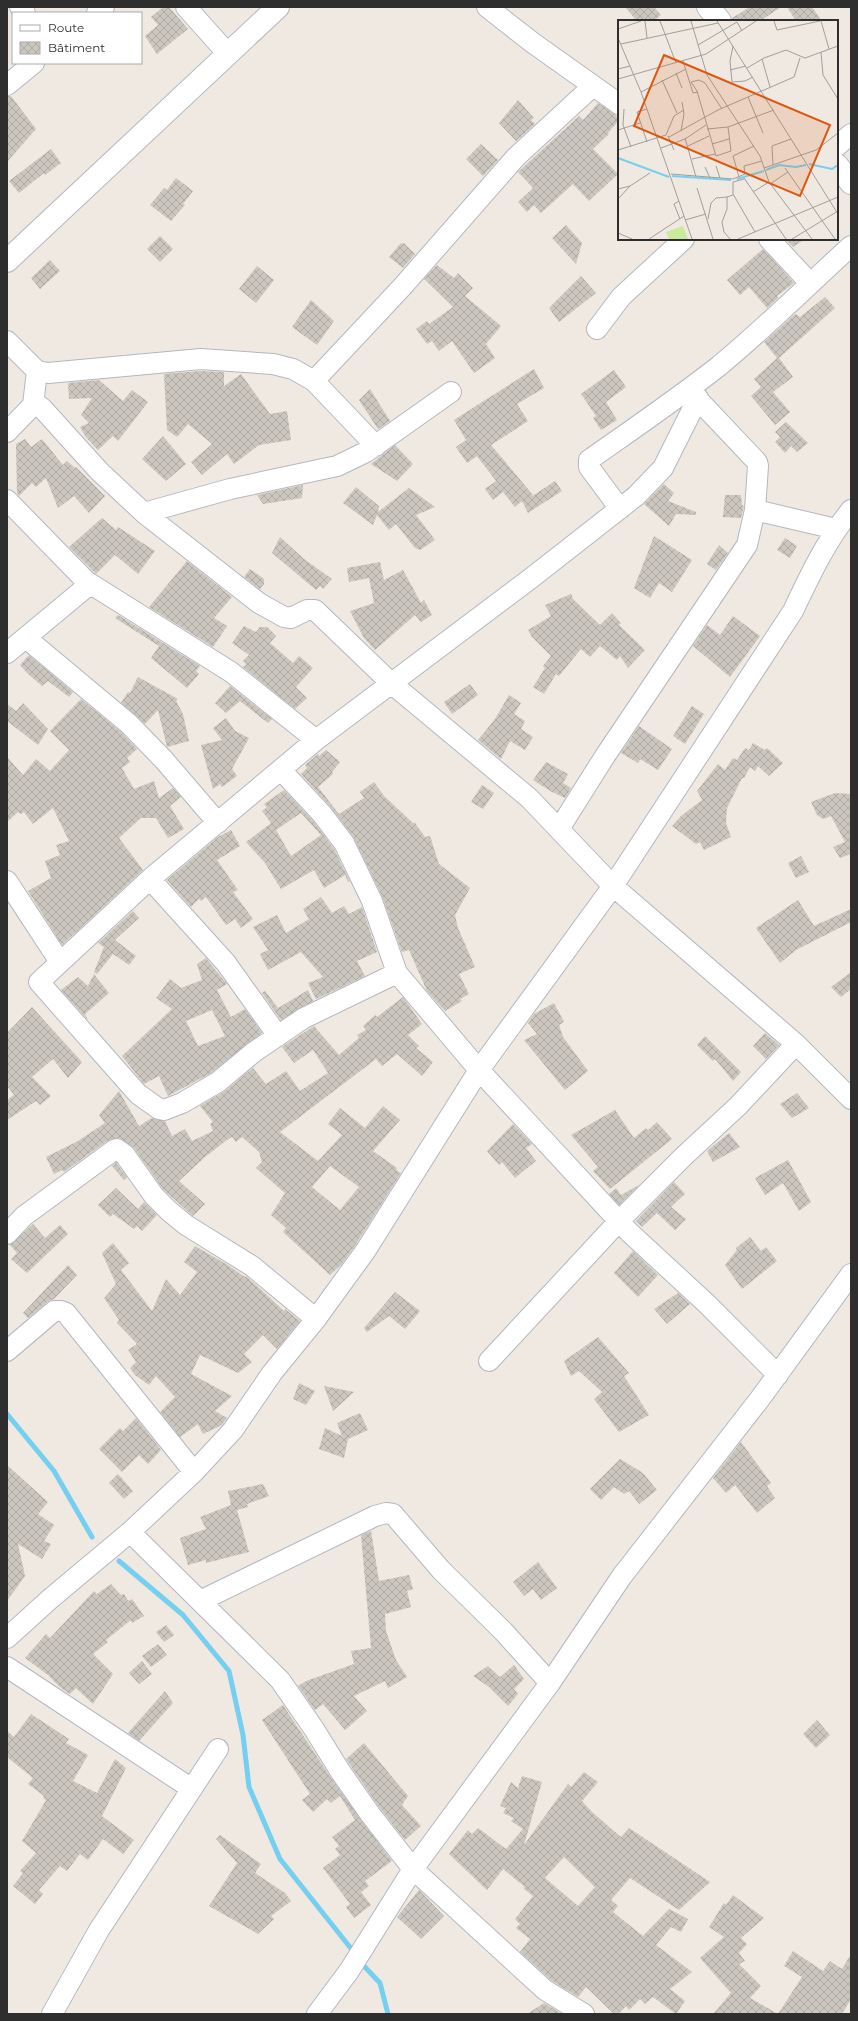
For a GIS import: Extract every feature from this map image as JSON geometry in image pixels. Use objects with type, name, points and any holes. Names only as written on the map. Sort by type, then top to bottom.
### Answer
[{"type":"street","points":[[186,7],[228,54]]},
{"type":"street","points":[[7,261],[278,7]]},
{"type":"street","points":[[487,7],[533,43],[618,103]]},
{"type":"street","points":[[708,7],[719,20]]},
{"type":"street","points":[[7,84],[33,64]]},
{"type":"street","points":[[314,381],[403,286],[516,157],[593,86]]},
{"type":"street","points":[[838,145],[851,134]]},
{"type":"street","points":[[838,166],[851,183]]},
{"type":"street","points":[[597,329],[621,297],[683,240]]},
{"type":"street","points":[[770,240],[810,283]]},
{"type":"street","points":[[620,509],[589,467],[589,460],[694,394],[720,365],[851,246]]},
{"type":"street","points":[[7,340],[37,371],[68,372],[201,359],[273,364],[293,369],[314,381],[376,446]]},
{"type":"street","points":[[7,432],[33,405],[37,371]]},
{"type":"street","points":[[144,513],[230,489],[337,466],[357,458],[376,446],[451,392]]},
{"type":"street","points":[[397,973],[304,1018],[254,1052],[218,1082],[182,1103],[164,1110],[159,1109],[138,1094],[39,982],[150,879],[316,740],[636,496],[663,468],[694,394]]},
{"type":"street","points":[[559,829],[609,750],[747,545],[754,510],[758,466],[757,462],[694,394]]},
{"type":"street","points":[[33,405],[38,405],[42,408],[99,471],[144,513],[259,604],[284,617],[291,618],[307,610],[315,610],[391,683],[529,798],[613,886],[796,1044],[851,1099]]},
{"type":"street","points":[[7,500],[90,584],[99,588],[231,672],[316,740]]},
{"type":"street","points":[[754,510],[836,529]]},
{"type":"street","points":[[8,1636],[130,1532],[194,1472],[233,1430],[272,1373],[316,1319],[366,1250],[479,1070],[613,886],[793,611],[814,567],[836,529],[851,510]]},
{"type":"street","points":[[7,653],[90,584]]},
{"type":"street","points":[[26,638],[129,724],[164,760],[218,823]]},
{"type":"street","points":[[280,770],[322,814],[346,848],[372,901],[397,973],[479,1070],[619,1221],[707,1304],[778,1375]]},
{"type":"street","points":[[150,879],[226,963],[278,1036]]},
{"type":"street","points":[[7,882],[60,962]]},
{"type":"street","points":[[489,1362],[619,1221],[684,1156],[738,1106],[796,1044]]},
{"type":"street","points":[[7,1234],[24,1216],[114,1150],[118,1149],[125,1155],[150,1190],[169,1211],[186,1225],[252,1266],[316,1319]]},
{"type":"street","points":[[317,2014],[348,1971],[413,1869],[550,1683],[622,1576],[778,1375],[851,1274]]},
{"type":"street","points":[[7,1350],[54,1311],[66,1313],[194,1472]]},
{"type":"street","points":[[200,1601],[375,1516],[386,1513],[393,1514],[441,1570],[503,1631],[550,1683]]},
{"type":"street","points":[[130,1532],[280,1680],[370,1814],[413,1869],[545,1990],[584,2014]]},
{"type":"street","points":[[7,1667],[192,1789]]},
{"type":"street","points":[[52,2014],[99,1930],[218,1749]]},
{"type":"building","points":[[163,7],[169,7],[188,29],[157,54],[145,36],[158,25],[151,17]]},
{"type":"building","points":[[625,7],[654,7],[661,15],[655,20],[636,20]]},
{"type":"building","points":[[750,7],[781,7],[762,20],[732,20],[732,18]]},
{"type":"building","points":[[787,7],[812,7],[821,20],[795,20]]},
{"type":"building","points":[[7,96],[11,96],[36,129],[7,162]]},
{"type":"building","points":[[518,100],[534,118],[531,120],[535,124],[516,141],[499,123]]},
{"type":"building","points":[[598,103],[615,114],[618,118],[618,121],[608,133],[609,134],[593,149],[618,174],[589,201],[573,184],[541,213],[534,205],[527,212],[518,202],[533,188],[518,172],[579,116],[583,120]]},
{"type":"building","points":[[481,144],[498,160],[483,176],[466,159]]},
{"type":"building","points":[[51,149],[61,163],[45,175],[44,173],[19,193],[9,181]]},
{"type":"building","points":[[176,178],[193,191],[183,204],[185,205],[171,221],[150,205],[164,188],[167,190]]},
{"type":"building","points":[[566,225],[582,243],[576,264],[552,238]]},
{"type":"building","points":[[160,236],[173,249],[160,262],[147,249]]},
{"type":"building","points":[[786,240],[804,240],[793,247]]},
{"type":"building","points":[[401,243],[404,243],[415,254],[403,268],[389,257]]},
{"type":"building","points":[[763,249],[794,283],[777,296],[778,298],[767,308],[749,287],[740,295],[727,280]]},
{"type":"building","points":[[50,260],[60,271],[40,289],[31,278]]},
{"type":"building","points":[[437,265],[454,278],[458,273],[473,288],[465,296],[501,326],[486,344],[495,358],[474,373],[452,341],[439,351],[432,341],[427,344],[416,329],[427,321],[429,324],[453,307],[424,279]]},
{"type":"building","points":[[257,266],[274,280],[256,303],[239,289]]},
{"type":"building","points":[[581,276],[596,293],[559,322],[549,308]]},
{"type":"building","points":[[825,297],[835,308],[779,358],[793,377],[773,392],[790,412],[775,425],[751,396],[761,387],[754,379],[777,358],[764,342],[793,316],[796,314],[800,317]]},
{"type":"building","points":[[311,300],[334,321],[317,345],[292,327]]},
{"type":"building","points":[[534,369],[544,388],[517,404],[528,421],[491,445],[533,495],[531,497],[555,481],[562,491],[528,513],[522,501],[515,507],[503,492],[493,500],[485,489],[496,481],[477,456],[467,463],[456,447],[466,440],[454,420]]},
{"type":"building","points":[[614,370],[626,387],[606,402],[617,420],[601,430],[593,418],[596,416],[581,394]]},
{"type":"building","points":[[201,371],[224,372],[224,386],[241,374],[270,414],[287,411],[291,440],[259,445],[234,464],[227,454],[202,475],[191,462],[212,444],[188,424],[177,437],[167,430],[164,374]]},
{"type":"building","points":[[99,380],[123,401],[132,390],[148,402],[118,441],[113,436],[98,450],[85,436],[80,427],[89,423],[81,415],[92,398],[69,399],[68,383]]},
{"type":"building","points":[[370,389],[390,421],[378,429],[359,400]]},
{"type":"building","points":[[786,422],[808,443],[797,452],[791,446],[785,453],[775,442],[780,437],[775,432]]},
{"type":"building","points":[[163,436],[186,464],[166,481],[142,459]]},
{"type":"building","points":[[25,439],[31,447],[42,439],[63,465],[67,461],[75,468],[76,467],[105,496],[89,513],[74,496],[58,508],[46,478],[36,487],[32,483],[19,496],[17,493],[16,444]]},
{"type":"building","points":[[395,445],[413,464],[397,481],[371,464]]},
{"type":"building","points":[[664,484],[674,493],[668,501],[696,512],[696,515],[676,514],[669,526],[644,504]]},
{"type":"building","points":[[303,485],[302,498],[263,504],[257,495]]},
{"type":"building","points":[[356,487],[379,506],[378,512],[409,488],[435,507],[416,515],[435,540],[420,550],[415,548],[396,524],[389,530],[377,515],[373,525],[343,503]]},
{"type":"building","points":[[725,495],[741,495],[742,505],[744,506],[741,518],[723,517]]},
{"type":"building","points":[[102,518],[116,530],[118,527],[155,551],[138,574],[115,555],[96,574],[69,547]]},
{"type":"building","points":[[654,536],[692,560],[672,592],[659,583],[650,598],[634,588]]},
{"type":"building","points":[[280,537],[304,559],[332,579],[323,589],[320,586],[316,590],[272,553]]},
{"type":"building","points":[[785,538],[797,546],[790,558],[777,550]]},
{"type":"building","points":[[719,545],[728,553],[716,570],[707,564]]},
{"type":"building","points":[[187,561],[232,597],[214,618],[227,626],[213,647],[149,607]]},
{"type":"building","points":[[380,562],[384,580],[403,570],[421,603],[424,600],[432,615],[421,622],[415,615],[375,650],[364,638],[350,611],[374,603],[369,578],[349,582],[347,568]]},
{"type":"building","points":[[250,569],[264,579],[264,584],[260,589],[244,577]]},
{"type":"building","points":[[571,594],[573,599],[600,625],[612,613],[621,623],[619,625],[645,650],[628,668],[620,656],[617,660],[600,646],[590,657],[581,649],[559,676],[556,674],[544,694],[533,687],[545,668],[543,666],[551,656],[532,637],[528,630],[551,616],[545,605]]},
{"type":"building","points":[[118,615],[200,666],[196,671],[199,674],[187,688],[151,658],[159,646],[115,618]]},
{"type":"building","points":[[733,616],[760,636],[730,677],[693,646],[707,625],[720,635]]},
{"type":"building","points":[[244,626],[256,632],[260,627],[267,627],[276,636],[270,643],[293,663],[299,656],[313,668],[296,687],[307,698],[295,709],[243,667],[246,664],[243,661],[249,655],[232,643]]},
{"type":"building","points":[[29,655],[73,692],[69,697],[48,681],[42,686],[27,673],[20,665]]},
{"type":"building","points":[[138,677],[178,699],[176,701],[183,714],[189,741],[167,747],[158,710],[145,724],[121,703],[128,692],[130,693]]},
{"type":"building","points":[[470,684],[478,695],[452,714],[444,702]]},
{"type":"building","points":[[230,686],[272,719],[268,723],[240,701],[226,713],[215,703]]},
{"type":"building","points":[[509,695],[521,703],[514,714],[525,721],[521,729],[533,737],[525,750],[510,741],[501,759],[478,740],[495,719]]},
{"type":"building","points":[[81,699],[121,732],[137,749],[127,758],[130,762],[122,768],[134,789],[154,781],[159,798],[173,788],[181,797],[170,806],[184,829],[168,838],[156,818],[141,818],[119,838],[143,870],[62,945],[28,891],[51,878],[45,861],[60,855],[56,845],[69,841],[53,808],[33,824],[24,812],[21,814],[18,812],[7,822],[7,757],[23,775],[36,759],[50,771],[69,750],[50,731]]},
{"type":"building","points":[[23,703],[48,729],[38,745],[7,721],[7,704],[16,711]]},
{"type":"building","points":[[692,706],[704,714],[685,744],[673,736]]},
{"type":"building","points":[[226,718],[235,731],[249,738],[232,769],[237,776],[222,787],[220,784],[213,789],[201,745],[222,740],[213,728]]},
{"type":"building","points":[[639,726],[672,749],[658,770],[640,759],[638,763],[621,753]]},
{"type":"building","points":[[753,743],[765,750],[767,748],[783,763],[769,776],[758,766],[755,771],[750,767],[744,778],[742,778],[727,808],[726,823],[731,837],[704,850],[700,842],[696,844],[672,826],[681,816],[702,800],[697,791],[718,764],[725,770],[733,758],[737,760],[745,748],[749,750]]},
{"type":"building","points":[[326,750],[340,762],[332,772],[333,774],[318,787],[339,814],[364,798],[360,792],[374,782],[384,796],[413,823],[415,823],[425,837],[430,836],[439,864],[470,888],[455,915],[458,928],[475,967],[459,974],[469,994],[460,999],[462,1001],[445,1011],[427,991],[409,950],[402,952],[382,896],[353,836],[330,806],[301,774],[307,768],[305,765],[318,754],[319,756]]},
{"type":"building","points":[[546,762],[568,774],[563,783],[571,788],[565,798],[533,780]]},
{"type":"building","points":[[482,785],[494,793],[483,809],[471,802]]},
{"type":"building","points":[[284,790],[313,821],[334,849],[350,882],[348,882],[345,875],[324,888],[314,870],[281,889],[265,863],[246,842],[271,823],[262,811],[267,807],[264,804]],"holes":[[[301,813],[321,835],[291,856],[276,830]]]},
{"type":"building","points":[[835,793],[851,794],[851,854],[840,858],[833,847],[845,842],[831,816],[823,819],[817,815],[811,802]]},
{"type":"building","points":[[231,830],[240,846],[217,860],[238,890],[233,892],[253,919],[241,928],[235,919],[226,925],[206,897],[201,901],[199,899],[191,907],[167,880],[218,837]]},
{"type":"building","points":[[801,856],[809,872],[796,878],[788,863]]},
{"type":"building","points":[[321,897],[332,913],[344,906],[349,914],[362,907],[377,952],[357,961],[365,976],[316,999],[308,983],[323,977],[301,952],[268,970],[260,954],[268,950],[253,927],[277,915],[286,933],[309,919],[303,909]]},
{"type":"building","points":[[798,900],[814,926],[851,909],[851,922],[796,950],[780,963],[756,928]]},
{"type":"building","points":[[133,911],[139,918],[115,940],[136,956],[129,965],[113,954],[97,974],[94,972],[104,947],[98,943]]},
{"type":"building","points":[[206,958],[227,984],[217,990],[231,1017],[245,1009],[262,1033],[211,1073],[168,1096],[159,1076],[144,1084],[122,1056],[172,1009],[156,998],[170,979],[181,988],[202,980],[197,964]],"holes":[[[212,1010],[225,1036],[198,1046],[186,1021]]]},
{"type":"building","points":[[851,972],[851,989],[841,997],[831,987]]},
{"type":"building","points":[[94,974],[109,993],[85,1014],[88,1020],[61,990],[78,977],[88,986]]},
{"type":"building","points":[[308,990],[313,1001],[281,1020],[262,993],[265,991],[278,1008]]},
{"type":"building","points":[[403,997],[422,1024],[408,1035],[419,1046],[416,1048],[433,1062],[422,1076],[397,1054],[382,1066],[376,1059],[280,1132],[318,1161],[342,1135],[328,1124],[340,1108],[365,1128],[383,1106],[400,1120],[373,1151],[397,1168],[396,1170],[401,1173],[356,1244],[341,1265],[330,1275],[283,1232],[286,1228],[271,1215],[285,1193],[256,1168],[262,1162],[259,1152],[242,1137],[236,1142],[232,1137],[227,1140],[205,1157],[179,1181],[205,1204],[193,1216],[163,1189],[134,1148],[119,1138],[107,1141],[64,1172],[62,1170],[54,1174],[46,1157],[78,1141],[105,1123],[99,1115],[119,1091],[139,1126],[152,1118],[165,1121],[172,1136],[185,1129],[192,1141],[213,1131],[210,1124],[213,1122],[200,1106],[225,1091],[253,1068],[266,1084],[286,1071],[300,1091],[328,1073],[313,1050],[294,1063],[282,1047],[314,1026],[339,1055],[359,1038],[357,1035],[366,1030],[363,1026],[375,1015],[377,1017]],"holes":[[[330,1166],[359,1187],[340,1210],[312,1187]]]},
{"type":"building","points":[[554,1003],[564,1022],[559,1025],[563,1037],[588,1071],[565,1090],[524,1040],[537,1034],[528,1023],[534,1014]]},
{"type":"building","points":[[32,1007],[82,1062],[68,1078],[53,1059],[32,1077],[51,1096],[40,1105],[36,1101],[7,1120],[7,1100],[14,1095],[7,1086],[7,1033]]},
{"type":"building","points":[[765,1033],[779,1045],[766,1059],[753,1046]]},
{"type":"building","points":[[705,1036],[741,1072],[733,1081],[715,1059],[713,1061],[697,1045]]},
{"type":"building","points":[[797,1093],[809,1108],[792,1118],[780,1104]]},
{"type":"building","points":[[615,1110],[634,1138],[646,1128],[648,1130],[657,1122],[672,1139],[610,1189],[593,1171],[598,1167],[571,1135]]},
{"type":"building","points":[[513,1124],[532,1144],[526,1148],[536,1161],[515,1178],[502,1162],[499,1165],[487,1151]]},
{"type":"building","points":[[729,1133],[740,1147],[713,1162],[707,1151]]},
{"type":"building","points":[[788,1160],[811,1202],[799,1211],[783,1183],[765,1195],[755,1178]]},
{"type":"building","points":[[116,1163],[127,1177],[124,1180],[112,1166]]},
{"type":"building","points":[[674,1182],[685,1194],[671,1207],[686,1219],[675,1230],[657,1213],[642,1227],[636,1221]]},
{"type":"building","points":[[639,1185],[619,1205],[609,1194],[616,1188],[621,1195]]},
{"type":"building","points":[[116,1188],[138,1209],[144,1202],[157,1215],[142,1231],[137,1226],[134,1229],[113,1214],[110,1217],[98,1205]]},
{"type":"building","points":[[33,1224],[45,1238],[60,1225],[68,1234],[27,1273],[11,1259],[17,1253],[10,1245]]},
{"type":"building","points":[[750,1237],[761,1251],[766,1247],[777,1261],[742,1289],[725,1265],[737,1250],[736,1248]]},
{"type":"building","points":[[113,1243],[129,1263],[121,1270],[152,1311],[166,1279],[180,1295],[197,1272],[184,1262],[195,1246],[245,1277],[246,1276],[284,1311],[285,1309],[300,1321],[277,1349],[263,1335],[244,1354],[252,1362],[238,1373],[200,1355],[191,1374],[232,1396],[215,1411],[227,1418],[222,1425],[203,1434],[198,1424],[180,1437],[160,1412],[175,1397],[156,1376],[149,1385],[135,1375],[130,1368],[136,1362],[128,1350],[137,1344],[117,1323],[119,1320],[104,1298],[116,1284],[102,1253]]},
{"type":"building","points":[[633,1251],[658,1275],[638,1297],[614,1273]]},
{"type":"building","points":[[68,1265],[77,1275],[54,1299],[47,1302],[28,1318],[23,1313]]},
{"type":"building","points":[[395,1292],[420,1311],[405,1329],[389,1316],[367,1332],[364,1328]]},
{"type":"building","points":[[678,1293],[690,1304],[667,1324],[654,1309]]},
{"type":"building","points":[[598,1337],[629,1373],[624,1376],[649,1415],[619,1432],[594,1399],[602,1392],[579,1371],[571,1376],[564,1361]]},
{"type":"building","points":[[299,1383],[315,1391],[306,1405],[293,1399]]},
{"type":"building","points":[[324,1386],[354,1392],[333,1411]]},
{"type":"building","points":[[360,1413],[368,1430],[348,1439],[344,1458],[319,1449],[325,1428],[342,1436],[337,1423]]},
{"type":"building","points":[[136,1418],[161,1450],[148,1464],[139,1455],[122,1472],[99,1449],[120,1428],[123,1431]]},
{"type":"building","points":[[741,1442],[771,1483],[767,1486],[775,1498],[757,1513],[735,1485],[726,1493],[713,1478]]},
{"type":"building","points":[[620,1459],[643,1473],[657,1490],[639,1504],[629,1491],[624,1494],[614,1487],[601,1500],[590,1489]]},
{"type":"building","points":[[7,1465],[48,1502],[38,1514],[54,1525],[44,1541],[51,1544],[42,1559],[18,1544],[25,1576],[7,1601]]},
{"type":"building","points":[[118,1474],[133,1491],[124,1499],[109,1483]]},
{"type":"building","points":[[263,1484],[269,1496],[247,1504],[248,1507],[237,1510],[249,1552],[206,1563],[206,1560],[188,1565],[180,1538],[206,1529],[200,1517],[231,1505],[228,1491]]},
{"type":"building","points":[[371,1531],[379,1581],[409,1575],[413,1589],[407,1591],[411,1607],[385,1614],[386,1631],[396,1660],[407,1677],[388,1688],[385,1681],[354,1696],[367,1711],[345,1730],[323,1704],[315,1710],[298,1686],[306,1681],[354,1664],[351,1651],[371,1648],[361,1535]]},
{"type":"building","points":[[538,1562],[557,1588],[541,1600],[533,1589],[524,1596],[513,1582]]},
{"type":"building","points":[[111,1584],[121,1595],[124,1594],[128,1601],[132,1599],[144,1616],[132,1623],[131,1620],[106,1640],[108,1642],[93,1654],[113,1674],[93,1704],[76,1688],[70,1694],[61,1688],[48,1675],[25,1658],[46,1634],[50,1638],[94,1591],[97,1594]]},
{"type":"building","points":[[166,1625],[174,1635],[164,1642],[156,1632]]},
{"type":"building","points":[[158,1644],[167,1655],[151,1667],[142,1656]]},
{"type":"building","points":[[142,1661],[152,1674],[139,1684],[129,1673]]},
{"type":"building","points":[[514,1665],[524,1679],[514,1689],[518,1694],[508,1706],[489,1687],[473,1676],[488,1666],[500,1677]]},
{"type":"building","points":[[165,1691],[173,1703],[139,1741],[128,1733]]},
{"type":"building","points":[[283,1705],[331,1778],[392,1861],[365,1881],[369,1886],[361,1892],[371,1905],[354,1918],[346,1907],[350,1904],[323,1868],[340,1855],[335,1849],[339,1846],[332,1837],[355,1820],[340,1796],[331,1803],[327,1799],[313,1812],[302,1800],[310,1794],[262,1720]]},
{"type":"building","points":[[31,1714],[69,1739],[66,1743],[88,1755],[73,1781],[97,1793],[115,1759],[126,1768],[102,1816],[134,1840],[123,1854],[103,1839],[88,1860],[80,1854],[67,1871],[60,1866],[39,1890],[43,1894],[35,1904],[13,1886],[23,1873],[20,1871],[36,1853],[22,1841],[46,1800],[43,1798],[44,1796],[28,1784],[33,1778],[7,1757],[7,1731],[14,1737]]},
{"type":"building","points":[[817,1720],[830,1735],[816,1748],[803,1734]]},
{"type":"building","points":[[364,1743],[408,1796],[402,1805],[421,1826],[405,1840],[379,1807],[346,1759]]},
{"type":"building","points":[[584,1772],[598,1782],[582,1801],[592,1812],[621,1837],[629,1828],[710,1882],[679,1910],[630,1878],[611,1900],[618,1906],[613,1912],[643,1936],[669,1909],[688,1919],[681,1932],[671,1927],[656,1945],[692,1972],[670,1989],[685,2001],[676,2014],[653,1997],[645,2004],[640,1999],[629,2010],[626,2006],[618,2014],[614,2014],[586,1987],[578,1997],[552,1981],[520,1952],[530,1939],[516,1928],[520,1924],[515,1919],[533,1896],[523,1888],[525,1887],[503,1869],[487,1890],[449,1854],[468,1830],[472,1834],[478,1828],[506,1849],[523,1829],[511,1821],[514,1818],[503,1813],[506,1808],[500,1806],[511,1782],[518,1788],[522,1776],[542,1782],[524,1845],[568,1784],[571,1787]],"holes":[[[564,1857],[595,1887],[578,1906],[545,1878]]]},
{"type":"building","points":[[220,1835],[261,1864],[255,1873],[285,1893],[291,1901],[271,1916],[274,1919],[258,1934],[209,1906],[237,1863],[216,1839]]},
{"type":"building","points":[[419,1890],[444,1916],[421,1939],[397,1917]]},
{"type":"building","points":[[733,1895],[764,1918],[741,1938],[747,1944],[739,1953],[745,1961],[739,1964],[761,1986],[750,1998],[778,2014],[713,2014],[731,1993],[700,1958],[724,1937],[709,1927],[724,1903],[726,1905]]},
{"type":"building","points":[[793,1951],[823,1971],[830,1961],[842,1969],[851,1954],[851,1999],[842,2014],[778,2014],[802,1977],[784,1966]]},
{"type":"building","points":[[544,2003],[562,2014],[527,2014]]},
{"type":"waterway","points":[[7,1414],[54,1471],[92,1537]]},
{"type":"waterway","points":[[119,1561],[183,1615],[229,1671],[243,1735],[249,1787],[280,1859],[353,1951]]},
{"type":"waterway","points":[[363,1965],[380,1983],[388,2014]]}]
